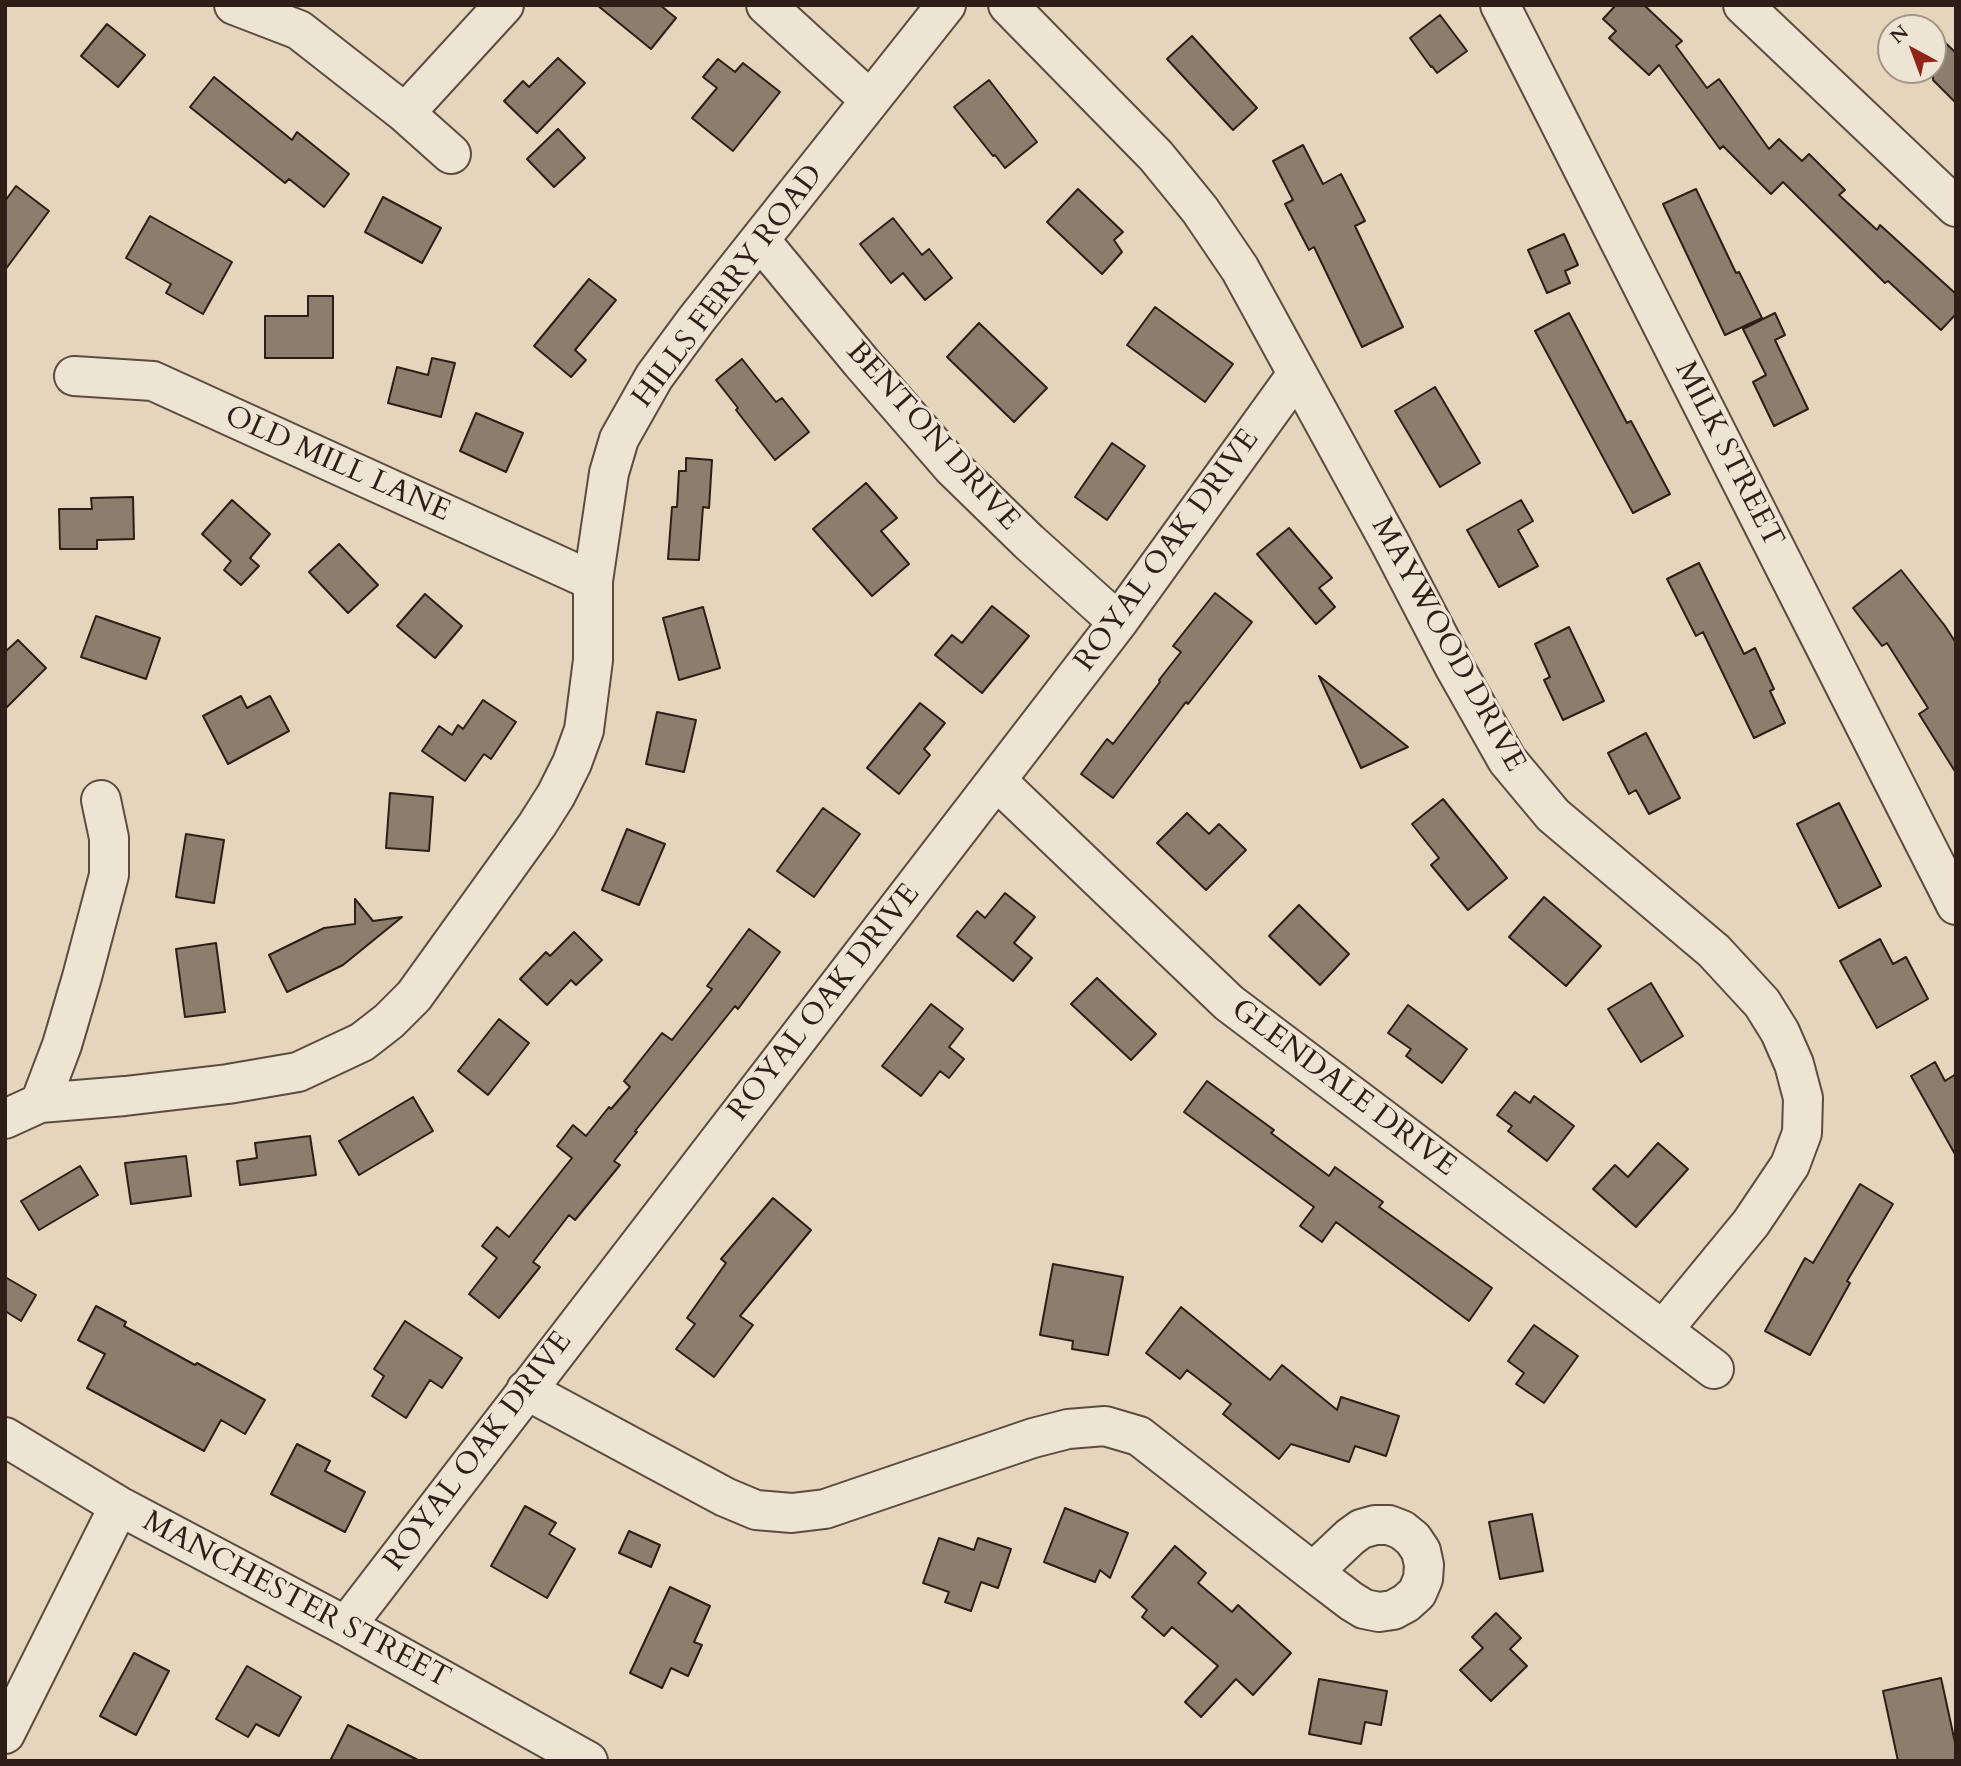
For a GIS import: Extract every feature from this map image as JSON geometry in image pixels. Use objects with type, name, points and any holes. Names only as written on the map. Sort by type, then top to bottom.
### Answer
[{"type":"street","points":[[234,5],[299,30],[405,113],[451,154]]},
{"type":"street","points":[[405,113],[504,5]]},
{"type":"street","points":[[766,5],[870,100]]},
{"type":"street","name":"HILLS FERRY ROAD","points":[[5,1119],[40,1103],[163,1091],[298,1072],[362,1042],[389,1021],[414,996],[537,825],[572,764],[584,730],[593,660],[593,581],[609,473],[619,439],[654,377],[696,320],[946,5]]},
{"type":"street","name":"MAYWOOD DRIVE","points":[[1009,5],[1156,156],[1200,210],[1240,269],[1507,760],[1553,815],[1714,951],[1762,1003],[1780,1032],[1794,1064],[1803,1097],[1802,1133],[1790,1166],[1751,1223],[1663,1330]]},
{"type":"street","name":"MILK STREET","points":[[1500,5],[1956,905]]},
{"type":"street","points":[[1743,5],[1956,207]]},
{"type":"street","name":"BENTON DRIVE","points":[[760,240],[953,468],[1029,542],[1118,622]]},
{"type":"street","name":"ROYAL OAK DRIVE","points":[[345,1626],[1118,622],[1297,374]]},
{"type":"street","name":"OLD MILL LANE","points":[[74,376],[153,381],[593,581]]},
{"type":"street","name":"GLENDALE DRIVE","points":[[997,781],[1229,1003],[1714,1368]]},
{"type":"street","points":[[40,1103],[72,1011],[109,876],[110,838],[101,800]]},
{"type":"street","points":[[526,1390],[724,1497],[756,1510],[792,1513],[825,1509],[1033,1438],[1068,1429],[1105,1426],[1139,1436],[1313,1572]]},
{"type":"street","name":"MANCHESTER STREET","points":[[5,1437],[119,1506],[345,1626],[588,1761]]},
{"type":"street","points":[[9,1719],[119,1506]]},
{"type":"building","points":[[597,5],[660,5],[676,18],[651,49]]},
{"type":"building","points":[[1616,5],[1644,5],[1682,41],[1676,46],[1707,88],[1719,79],[1769,149],[1779,139],[1802,161],[1809,154],[1845,190],[1839,195],[1877,230],[1880,225],[1956,294],[1956,314],[1941,330],[1888,281],[1885,283],[1783,182],[1771,194],[1723,146],[1720,149],[1659,65],[1649,75],[1609,38],[1616,31],[1603,19]]},
{"type":"building","points":[[1440,15],[1467,51],[1437,73],[1410,38]]},
{"type":"building","points":[[107,24],[145,55],[118,87],[81,56]]},
{"type":"building","points":[[1192,36],[1257,108],[1233,130],[1167,59]]},
{"type":"building","points":[[1947,44],[1956,53],[1956,103],[1937,84],[1947,84]]},
{"type":"building","points":[[558,58],[585,83],[537,133],[504,101],[523,81],[529,87]]},
{"type":"building","points":[[718,59],[735,72],[743,63],[780,92],[733,151],[692,118],[717,88],[703,77]]},
{"type":"building","points":[[214,77],[292,140],[297,132],[349,174],[324,207],[289,179],[285,183],[190,107]]},
{"type":"building","points":[[989,80],[1037,142],[1005,168],[954,107]]},
{"type":"building","points":[[558,129],[585,158],[554,187],[527,159]]},
{"type":"building","points":[[1303,145],[1323,184],[1341,174],[1365,221],[1355,226],[1403,327],[1362,347],[1314,247],[1309,250],[1285,204],[1293,200],[1273,161]]},
{"type":"building","points":[[16,186],[49,211],[5,270],[5,201]]},
{"type":"building","points":[[1078,189],[1123,232],[1114,240],[1122,252],[1102,274],[1047,222]]},
{"type":"building","points":[[1696,189],[1736,273],[1739,272],[1762,318],[1725,335],[1663,204]]},
{"type":"building","points":[[383,197],[441,228],[422,263],[365,232]]},
{"type":"building","points":[[150,216],[232,262],[203,314],[166,293],[171,284],[126,258]]},
{"type":"building","points":[[893,218],[922,255],[929,249],[952,278],[925,300],[903,273],[891,283],[860,244]]},
{"type":"building","points":[[1564,234],[1578,265],[1565,271],[1570,283],[1547,293],[1528,250]]},
{"type":"building","points":[[589,279],[616,300],[575,350],[586,360],[571,377],[534,346]]},
{"type":"building","points":[[308,296],[333,296],[333,358],[265,358],[265,316],[308,316]]},
{"type":"building","points":[[1155,307],[1233,364],[1205,402],[1127,345]]},
{"type":"building","points":[[1569,313],[1627,423],[1631,421],[1670,494],[1633,513],[1535,331]]},
{"type":"building","points":[[1775,313],[1785,335],[1775,340],[1808,409],[1774,426],[1753,382],[1766,375],[1743,329]]},
{"type":"building","points":[[979,323],[1047,388],[1014,422],[947,357]]},
{"type":"building","points":[[432,358],[455,363],[441,417],[388,403],[397,367],[428,375]]},
{"type":"building","points":[[742,359],[776,402],[782,398],[809,432],[775,460],[716,380]]},
{"type":"building","points":[[1435,387],[1480,463],[1440,487],[1395,411]]},
{"type":"building","points":[[476,413],[523,433],[506,472],[460,451]]},
{"type":"building","points":[[1112,443],[1145,466],[1107,520],[1075,497]]},
{"type":"building","points":[[686,458],[712,460],[709,508],[703,507],[699,560],[668,559],[672,507],[677,507],[679,471],[686,471]]},
{"type":"building","points":[[866,483],[897,518],[881,531],[909,564],[872,596],[813,529]]},
{"type":"building","points":[[133,497],[134,539],[97,540],[97,549],[60,549],[59,509],[92,509],[91,498]]},
{"type":"building","points":[[232,500],[270,534],[250,558],[259,566],[241,585],[224,570],[231,561],[202,534]]},
{"type":"building","points":[[1521,500],[1533,521],[1518,530],[1538,566],[1499,587],[1467,530]]},
{"type":"building","points":[[1289,528],[1332,578],[1319,588],[1335,607],[1316,624],[1257,554]]},
{"type":"building","points":[[339,544],[378,585],[348,613],[309,572]]},
{"type":"building","points":[[1699,563],[1744,654],[1755,648],[1774,689],[1770,691],[1785,723],[1754,738],[1703,632],[1696,636],[1667,579]]},
{"type":"building","points":[[1901,570],[1956,643],[1956,773],[1919,714],[1928,708],[1887,643],[1882,646],[1853,608]]},
{"type":"building","points":[[1215,593],[1252,622],[1188,704],[1186,702],[1113,798],[1081,774],[1107,739],[1113,744],[1160,682],[1181,652],[1173,646]]},
{"type":"building","points":[[425,594],[462,626],[435,658],[397,626]]},
{"type":"building","points":[[992,606],[1029,636],[982,693],[935,655],[952,635],[962,643]]},
{"type":"building","points":[[703,607],[720,668],[679,680],[663,618]]},
{"type":"building","points":[[96,616],[160,638],[146,679],[81,657]]},
{"type":"building","points":[[1569,627],[1604,701],[1563,720],[1544,680],[1550,677],[1535,644]]},
{"type":"building","points":[[18,640],[46,668],[5,709],[5,652]]},
{"type":"building","points":[[1319,676],[1408,747],[1361,768]]},
{"type":"building","points":[[241,696],[247,708],[270,696],[289,731],[228,764],[203,716]]},
{"type":"building","points":[[483,700],[516,722],[491,759],[484,754],[465,781],[422,751],[439,726],[452,735],[458,725],[463,729]]},
{"type":"building","points":[[920,703],[945,723],[924,749],[930,755],[899,794],[867,768]]},
{"type":"building","points":[[657,712],[696,720],[684,772],[646,764]]},
{"type":"building","points":[[1646,733],[1680,798],[1649,814],[1636,790],[1629,794],[1608,753]]},
{"type":"building","points":[[390,793],[433,797],[429,851],[386,848]]},
{"type":"building","points":[[1443,799],[1507,878],[1468,910],[1431,865],[1439,858],[1412,824]]},
{"type":"building","points":[[1839,803],[1881,886],[1839,908],[1797,824]]},
{"type":"building","points":[[823,808],[860,834],[814,897],[777,871]]},
{"type":"building","points":[[1187,813],[1209,834],[1219,824],[1246,850],[1206,890],[1157,843]]},
{"type":"building","points":[[627,829],[665,844],[639,905],[602,890]]},
{"type":"building","points":[[186,834],[224,840],[214,903],[176,897]]},
{"type":"building","points":[[1005,893],[1035,917],[1014,943],[1032,958],[1013,981],[957,936],[977,911],[985,918]]},
{"type":"building","points":[[1544,897],[1601,946],[1566,986],[1509,937]]},
{"type":"building","points":[[355,899],[373,921],[402,917],[343,965],[287,992],[269,955],[324,928],[355,924]]},
{"type":"building","points":[[1299,905],[1349,954],[1320,985],[1269,936]]},
{"type":"building","points":[[749,929],[780,952],[738,1009],[735,1006],[635,1131],[637,1132],[614,1161],[620,1165],[575,1220],[569,1215],[533,1262],[540,1267],[499,1318],[469,1294],[497,1258],[482,1246],[497,1227],[509,1237],[572,1158],[557,1146],[573,1125],[586,1136],[609,1107],[611,1109],[630,1087],[624,1081],[662,1033],[672,1040],[712,989],[707,986]]},
{"type":"building","points":[[574,932],[602,960],[576,985],[571,980],[547,1005],[520,979],[546,952],[550,956]]},
{"type":"building","points":[[1880,939],[1893,964],[1906,957],[1928,999],[1877,1028],[1840,961]]},
{"type":"building","points":[[216,943],[225,1012],[185,1017],[176,949]]},
{"type":"building","points":[[1097,978],[1156,1034],[1131,1060],[1071,1004]]},
{"type":"building","points":[[1651,983],[1683,1036],[1641,1062],[1608,1009]]},
{"type":"building","points":[[931,1004],[963,1029],[949,1047],[964,1059],[949,1078],[940,1071],[921,1096],[882,1066]]},
{"type":"building","points":[[1408,1005],[1467,1049],[1442,1083],[1406,1056],[1411,1049],[1388,1033]]},
{"type":"building","points":[[499,1019],[529,1043],[488,1095],[458,1071]]},
{"type":"building","points":[[1935,1062],[1945,1081],[1956,1074],[1956,1156],[1911,1076]]},
{"type":"building","points":[[1207,1081],[1274,1130],[1271,1133],[1329,1176],[1335,1167],[1383,1202],[1379,1207],[1492,1288],[1469,1321],[1336,1222],[1322,1242],[1300,1226],[1314,1207],[1184,1112]]},
{"type":"building","points":[[1515,1092],[1530,1103],[1534,1096],[1574,1126],[1547,1161],[1508,1131],[1512,1126],[1497,1115]]},
{"type":"building","points":[[413,1097],[433,1131],[359,1175],[339,1141]]},
{"type":"building","points":[[310,1136],[316,1175],[240,1185],[237,1161],[257,1158],[255,1143]]},
{"type":"building","points":[[1658,1143],[1688,1169],[1636,1227],[1593,1189],[1615,1165],[1628,1177]]},
{"type":"building","points":[[186,1156],[191,1196],[131,1204],[125,1163]]},
{"type":"building","points":[[80,1166],[98,1195],[39,1230],[21,1201]]},
{"type":"building","points":[[1860,1184],[1893,1204],[1847,1281],[1850,1283],[1810,1355],[1765,1331],[1805,1258],[1813,1263]]},
{"type":"building","points":[[773,1198],[811,1230],[740,1316],[753,1325],[714,1377],[676,1349],[695,1324],[687,1318],[726,1263],[721,1259]]},
{"type":"building","points":[[1053,1264],[1123,1277],[1108,1355],[1072,1349],[1073,1341],[1040,1335]]},
{"type":"building","points":[[5,1277],[36,1295],[21,1321],[5,1311]]},
{"type":"building","points":[[96,1306],[126,1322],[124,1326],[265,1400],[245,1434],[221,1420],[204,1451],[87,1388],[105,1354],[78,1340]]},
{"type":"building","points":[[1181,1307],[1270,1380],[1282,1365],[1337,1410],[1341,1397],[1399,1416],[1386,1456],[1355,1446],[1349,1462],[1291,1444],[1279,1459],[1223,1414],[1231,1404],[1187,1370],[1180,1379],[1146,1353]]},
{"type":"building","points":[[405,1321],[462,1358],[442,1388],[430,1380],[406,1418],[372,1396],[384,1376],[374,1369]]},
{"type":"building","points":[[1534,1325],[1578,1356],[1544,1403],[1516,1384],[1524,1373],[1508,1361]]},
{"type":"building","points":[[297,1444],[330,1461],[325,1471],[365,1492],[345,1532],[271,1494]]},
{"type":"building","points":[[525,1506],[556,1523],[549,1534],[575,1549],[547,1598],[491,1566]]},
{"type":"building","points":[[1065,1508],[1128,1533],[1110,1578],[1100,1570],[1095,1582],[1044,1562]]},
{"type":"building","points":[[1532,1514],[1543,1571],[1500,1579],[1489,1522]]},
{"type":"building","points":[[629,1531],[660,1545],[651,1567],[619,1553]]},
{"type":"building","points":[[939,1538],[974,1550],[978,1538],[1011,1549],[998,1588],[981,1582],[971,1611],[945,1602],[949,1592],[923,1583]]},
{"type":"building","points":[[1175,1546],[1206,1573],[1198,1583],[1232,1612],[1238,1605],[1291,1653],[1253,1695],[1236,1679],[1201,1717],[1185,1702],[1218,1666],[1172,1627],[1164,1636],[1142,1617],[1147,1610],[1132,1597]]},
{"type":"building","points":[[670,1587],[710,1606],[694,1642],[702,1645],[688,1676],[671,1668],[662,1688],[630,1673]]},
{"type":"building","points":[[1496,1613],[1521,1638],[1510,1649],[1527,1666],[1491,1701],[1460,1670],[1483,1648],[1472,1637]]},
{"type":"building","points":[[134,1653],[169,1671],[136,1735],[100,1716]]},
{"type":"building","points":[[247,1666],[301,1697],[279,1736],[256,1724],[248,1737],[216,1719]]},
{"type":"building","points":[[1941,1678],[1956,1747],[1956,1761],[1898,1761],[1883,1691]]},
{"type":"building","points":[[1319,1679],[1387,1691],[1381,1725],[1365,1722],[1361,1744],[1309,1734]]},
{"type":"building","points":[[348,1725],[420,1761],[330,1761]]}]
